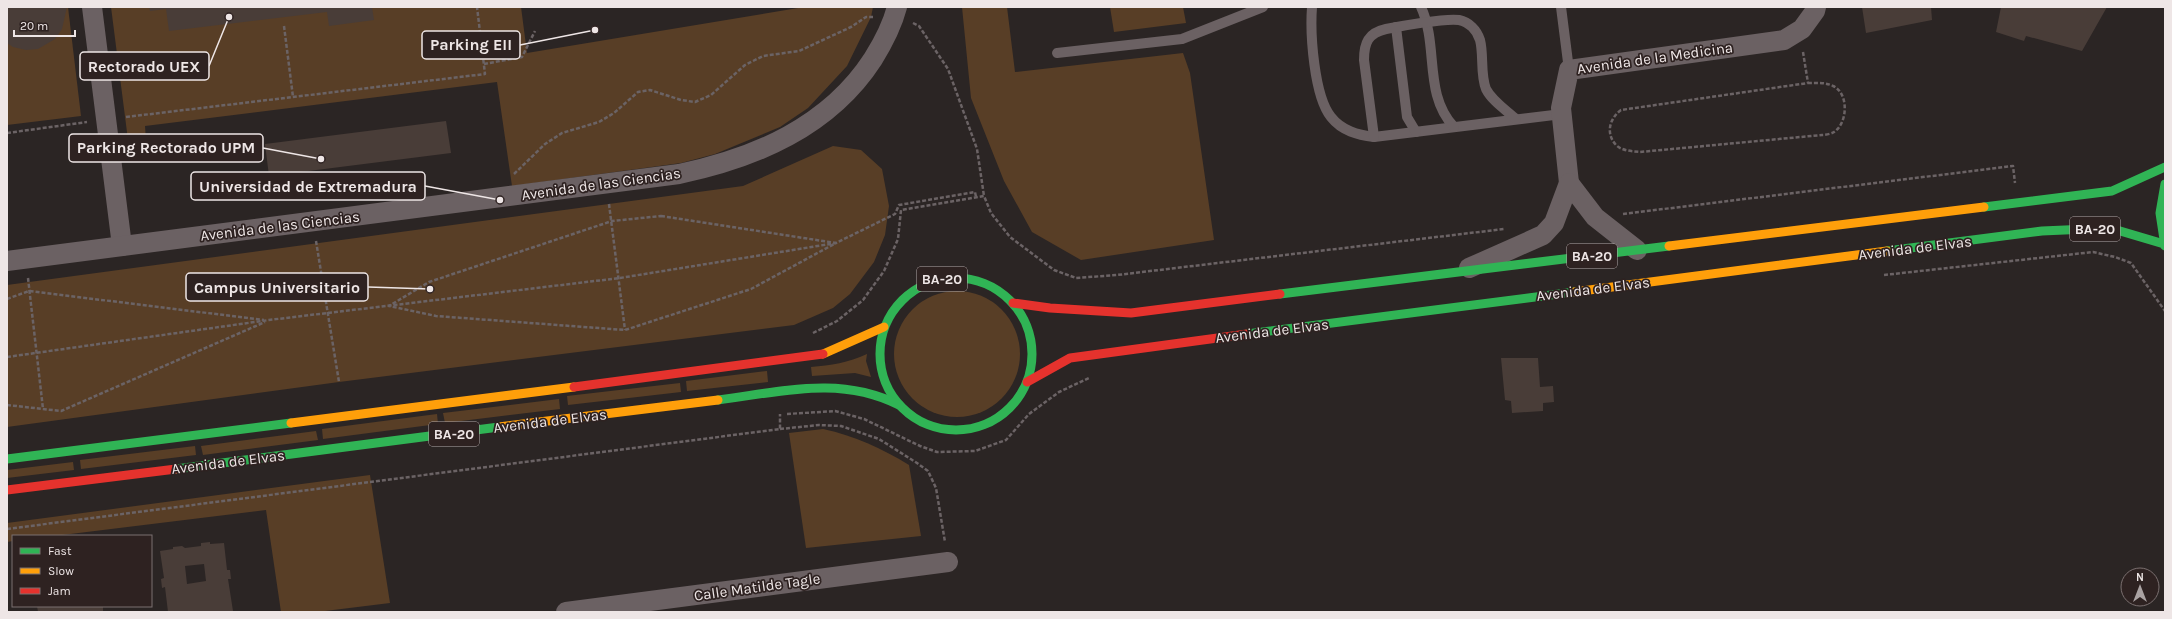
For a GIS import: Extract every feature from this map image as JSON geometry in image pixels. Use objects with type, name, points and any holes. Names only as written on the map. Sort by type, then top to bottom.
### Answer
[{"type":"highway","name":"BA-20","points":[[1013,303],[1050,308],[1131,313],[2112,191],[2165,167]]},
{"type":"highway","name":"BA-20","points":[[2165,184],[2160,213],[2165,245]]},
{"type":"highway","name":"Avenida de Elvas","points":[[1027,382],[1070,358],[2042,231],[2110,228],[2165,245]]},
{"type":"highway","name":"BA-20","points":[[968,278],[983,282],[999,290],[1013,303],[1026,322],[1031,337],[1032,355],[1027,382],[1012,407],[996,419],[979,427],[966,430],[934,428],[910,416],[899,405],[887,388],[880,368],[879,347],[884,327],[890,314],[904,298],[926,283],[941,279],[968,278]]},
{"type":"highway","name":"Avenida de Elvas","points":[[7,459],[806,357],[828,353],[884,327]]},
{"type":"highway","name":"Avenida de Elvas","points":[[7,490],[809,388],[832,387],[862,389],[879,394],[899,405]]},
{"type":"street","points":[[92,7],[122,246]]},
{"type":"street","name":"Avenida de la Medicina","points":[[1569,183],[1561,108],[1569,70],[1784,40],[1802,29],[1815,11],[1816,7]]},
{"type":"street","name":"Avenida de las Ciencias","points":[[16,260],[703,169],[771,146],[800,131],[826,112],[863,74],[882,45],[896,11]]},
{"type":"street","points":[[1569,183],[1595,217],[1637,250]]},
{"type":"street","points":[[1460,272],[1543,235],[1554,223],[1569,183]]},
{"type":"street","name":"Calle Matilde Tagle","points":[[566,612],[686,604],[948,562]]},
{"type":"lane","points":[[1057,53],[1182,39],[1263,7]]},
{"type":"lane","points":[[1312,7],[1312,33],[1316,68],[1325,106],[1330,116],[1348,131],[1360,136],[1374,137],[1562,114]]},
{"type":"lane","points":[[1421,7],[1427,23],[1438,102],[1444,116],[1454,127]]},
{"type":"lane","points":[[1561,7],[1569,70]]},
{"type":"lane","points":[[1374,137],[1364,49],[1367,39],[1376,31],[1427,23],[1458,20],[1472,26],[1480,39],[1486,88],[1496,102],[1516,119]]},
{"type":"lane","points":[[1396,27],[1407,117],[1416,132]]},
{"type":"path","points":[[7,133],[485,74],[476,7]]},
{"type":"path","points":[[509,177],[545,144],[562,133],[599,122],[614,113],[638,92],[650,90],[681,100],[695,102],[711,95],[745,65],[763,56],[800,52],[851,27],[866,17],[896,11],[919,26],[948,70],[977,149],[984,196]]},
{"type":"path","points":[[284,26],[293,97]]},
{"type":"path","points":[[484,64],[522,57],[535,31]]},
{"type":"path","points":[[1794,34],[1803,52],[1808,83]]},
{"type":"path","points":[[1808,83],[1822,83],[1834,86],[1841,93],[1845,102],[1845,114],[1841,124],[1834,133],[1640,152],[1617,146],[1612,137],[1610,127],[1613,116],[1621,110],[1808,83]]},
{"type":"path","points":[[606,183],[620,278],[625,330]]},
{"type":"path","points":[[390,306],[436,316],[625,330],[751,289],[836,243],[895,214],[899,205],[975,192],[976,197]]},
{"type":"path","points":[[390,306],[429,282],[612,221],[661,216],[836,243]]},
{"type":"path","points":[[313,221],[339,382]]},
{"type":"path","points":[[7,357],[269,320],[620,278],[836,243]]},
{"type":"path","points":[[2028,258],[2093,252],[2115,257],[2131,263],[2165,310]]},
{"type":"path","points":[[16,260],[29,291],[43,409]]},
{"type":"path","points":[[7,299],[29,291],[269,320]]},
{"type":"path","points":[[7,405],[61,411],[269,320]]},
{"type":"path","points":[[780,429],[819,425],[841,426],[879,438],[928,471],[936,488],[948,562]]},
{"type":"shaded area","points":[[7,7],[68,7],[81,116],[7,125]]},
{"type":"shaded area","points":[[111,7],[521,7],[527,53],[804,7],[873,7],[871,17],[847,66],[808,108],[780,127],[715,154],[681,163],[512,186],[497,82],[145,126],[146,140],[131,142],[128,140]]},
{"type":"shaded area","points":[[962,7],[1007,7],[1015,72],[1183,53],[1190,73],[1214,240],[1081,260],[1032,232],[1004,181],[971,98]]},
{"type":"shaded area","points":[[1110,7],[1183,7],[1186,23],[1114,32]]},
{"type":"shaded area","points":[[833,146],[861,150],[882,169],[889,206],[885,235],[874,262],[850,294],[833,308],[794,325],[339,382],[7,427],[7,285],[743,186]]},
{"type":"shaded area","points":[[951,291],[963,291],[981,295],[1002,309],[1016,330],[1020,354],[1016,378],[1002,399],[981,413],[963,417],[951,417],[933,413],[912,399],[898,378],[894,360],[894,348],[898,330],[912,309],[933,295]]},
{"type":"shaded area","points":[[867,354],[866,361],[871,377],[855,373],[812,376],[811,367],[846,362]]},
{"type":"shaded area","points":[[767,371],[768,382],[687,391],[686,381]]},
{"type":"shaded area","points":[[680,383],[681,392],[568,405],[567,396]]},
{"type":"shaded area","points":[[559,399],[560,409],[445,423],[443,413]]},
{"type":"shaded area","points":[[437,414],[438,424],[323,439],[322,429]]},
{"type":"shaded area","points":[[823,429],[868,443],[909,465],[921,536],[806,548],[789,433]]},
{"type":"shaded area","points":[[316,431],[318,440],[203,455],[201,446]]},
{"type":"shaded area","points":[[195,446],[196,455],[81,469],[80,460]]},
{"type":"shaded area","points":[[73,462],[74,470],[7,478],[7,470]]},
{"type":"shaded area","points":[[370,475],[390,603],[317,612],[281,612],[266,510],[62,535],[12,535],[12,541],[7,542],[7,523]]},
{"type":"building","points":[[7,7],[67,7],[62,29],[55,39],[38,49],[26,50],[13,47],[7,43]]},
{"type":"building","points":[[149,7],[372,7],[374,20],[329,26],[327,12],[169,31],[166,9],[150,11]]},
{"type":"building","points":[[1862,7],[1931,7],[1932,20],[1866,33]]},
{"type":"building","points":[[2001,7],[2107,7],[2082,51],[2026,36],[2024,41],[1996,32]]},
{"type":"building","points":[[446,121],[451,153],[269,176],[265,144]]},
{"type":"building","points":[[1501,358],[1538,358],[1540,387],[1553,386],[1554,402],[1543,403],[1543,411],[1512,413],[1511,401],[1505,400]]},
{"type":"building","points":[[201,543],[224,543],[227,570],[230,570],[231,579],[228,579],[233,611],[168,612],[165,587],[162,588],[161,579],[164,578],[160,551],[173,549],[173,547],[182,546],[185,548],[201,546]],"holes":[[[204,564],[206,581],[187,584],[185,566]]]},
{"type":"building","points":[[37,607],[103,607],[103,612],[38,612]]},
{"type":"traffic: fast","points":[[1984,207],[2112,191],[2165,167]]},
{"type":"traffic: fast","points":[[2165,184],[2160,213],[2165,246]]},
{"type":"traffic: fast","points":[[1887,251],[2042,231],[2110,228],[2164,244]]},
{"type":"traffic: fast","points":[[1280,294],[1669,246]]},
{"type":"traffic: fast","points":[[963,278],[985,283],[998,290],[1010,300],[1020,312],[1027,325],[1031,339],[1032,354],[1031,369],[1027,383],[1020,396],[1010,408],[998,418],[985,425],[971,429],[949,430],[927,425],[914,418],[902,408],[892,396],[885,383],[881,369],[880,347],[885,325],[892,312],[902,300],[914,290],[927,283],[941,279],[963,278]]},
{"type":"traffic: fast","points":[[1247,334],[1574,292]]},
{"type":"traffic: fast","points":[[718,400],[787,390],[832,388],[855,390],[877,396],[899,405]]},
{"type":"traffic: fast","points":[[7,459],[291,423]]},
{"type":"traffic: fast","points":[[176,469],[499,427]]},
{"type":"traffic: slow","points":[[1669,246],[1984,207]]},
{"type":"traffic: slow","points":[[1574,292],[1887,251]]},
{"type":"traffic: slow","points":[[823,354],[884,327]]},
{"type":"traffic: slow","points":[[291,423],[574,387]]},
{"type":"traffic: slow","points":[[499,427],[718,400]]},
{"type":"traffic: jam","points":[[1013,303],[1050,308],[1131,313],[1280,294]]},
{"type":"traffic: jam","points":[[1027,382],[1070,358],[1247,334]]},
{"type":"traffic: jam","points":[[574,387],[823,354]]},
{"type":"traffic: jam","points":[[7,490],[176,469]]},
{"type":"place","name":"Rectorado UEX","points":[[229,17]]},
{"type":"place","name":"Parking EII","points":[[595,30]]},
{"type":"place","name":"Parking Rectorado UPM","points":[[321,159]]},
{"type":"place","name":"Universidad de Extremadura","points":[[500,200]]},
{"type":"place","name":"Campus Universitario","points":[[430,289]]}]
